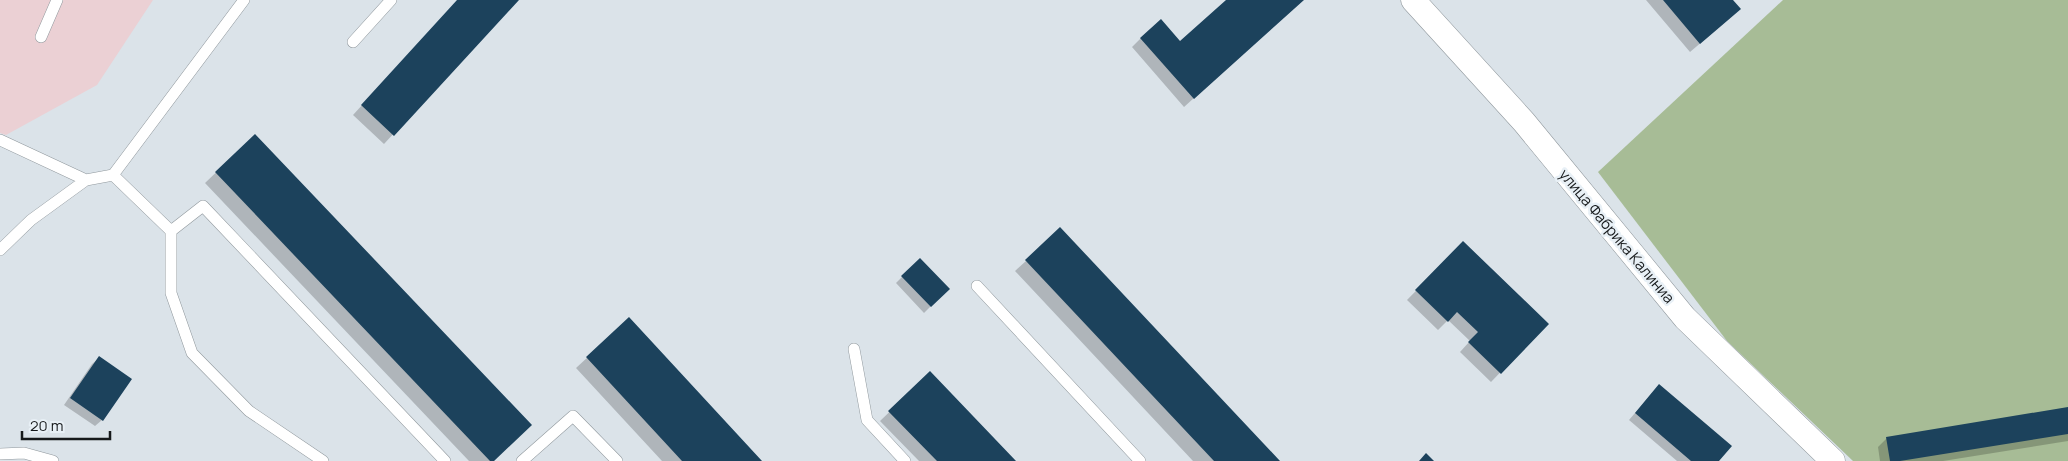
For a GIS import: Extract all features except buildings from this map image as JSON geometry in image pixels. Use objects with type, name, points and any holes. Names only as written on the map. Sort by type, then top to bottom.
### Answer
[{"type":"street","name":"улица Фабрика Калиниа","points":[[1413,0],[1524,122],[1686,318],[1833,461]]},
{"type":"lane","points":[[41,36],[57,0]]},
{"type":"lane","points":[[0,250],[30,220],[86,180],[113,174],[244,0]]},
{"type":"lane","points":[[353,42],[392,0]]},
{"type":"lane","points":[[0,140],[86,180]]},
{"type":"lane","points":[[113,174],[171,231],[171,293],[192,353],[249,411],[323,461]]},
{"type":"lane","points":[[171,231],[202,206],[445,461]]},
{"type":"lane","points":[[977,286],[1140,461]]},
{"type":"lane","points":[[854,349],[867,420],[905,461]]},
{"type":"lane","points":[[522,461],[572,416],[616,461]]},
{"type":"lane","points":[[0,454],[24,453],[53,461]]},
{"type":"shaded area","points":[[0,0],[153,0],[97,85],[6,135],[0,133]]},
{"type":"green space","points":[[1783,0],[2068,0],[2068,461],[1853,461],[1727,341],[1598,172]]}]
